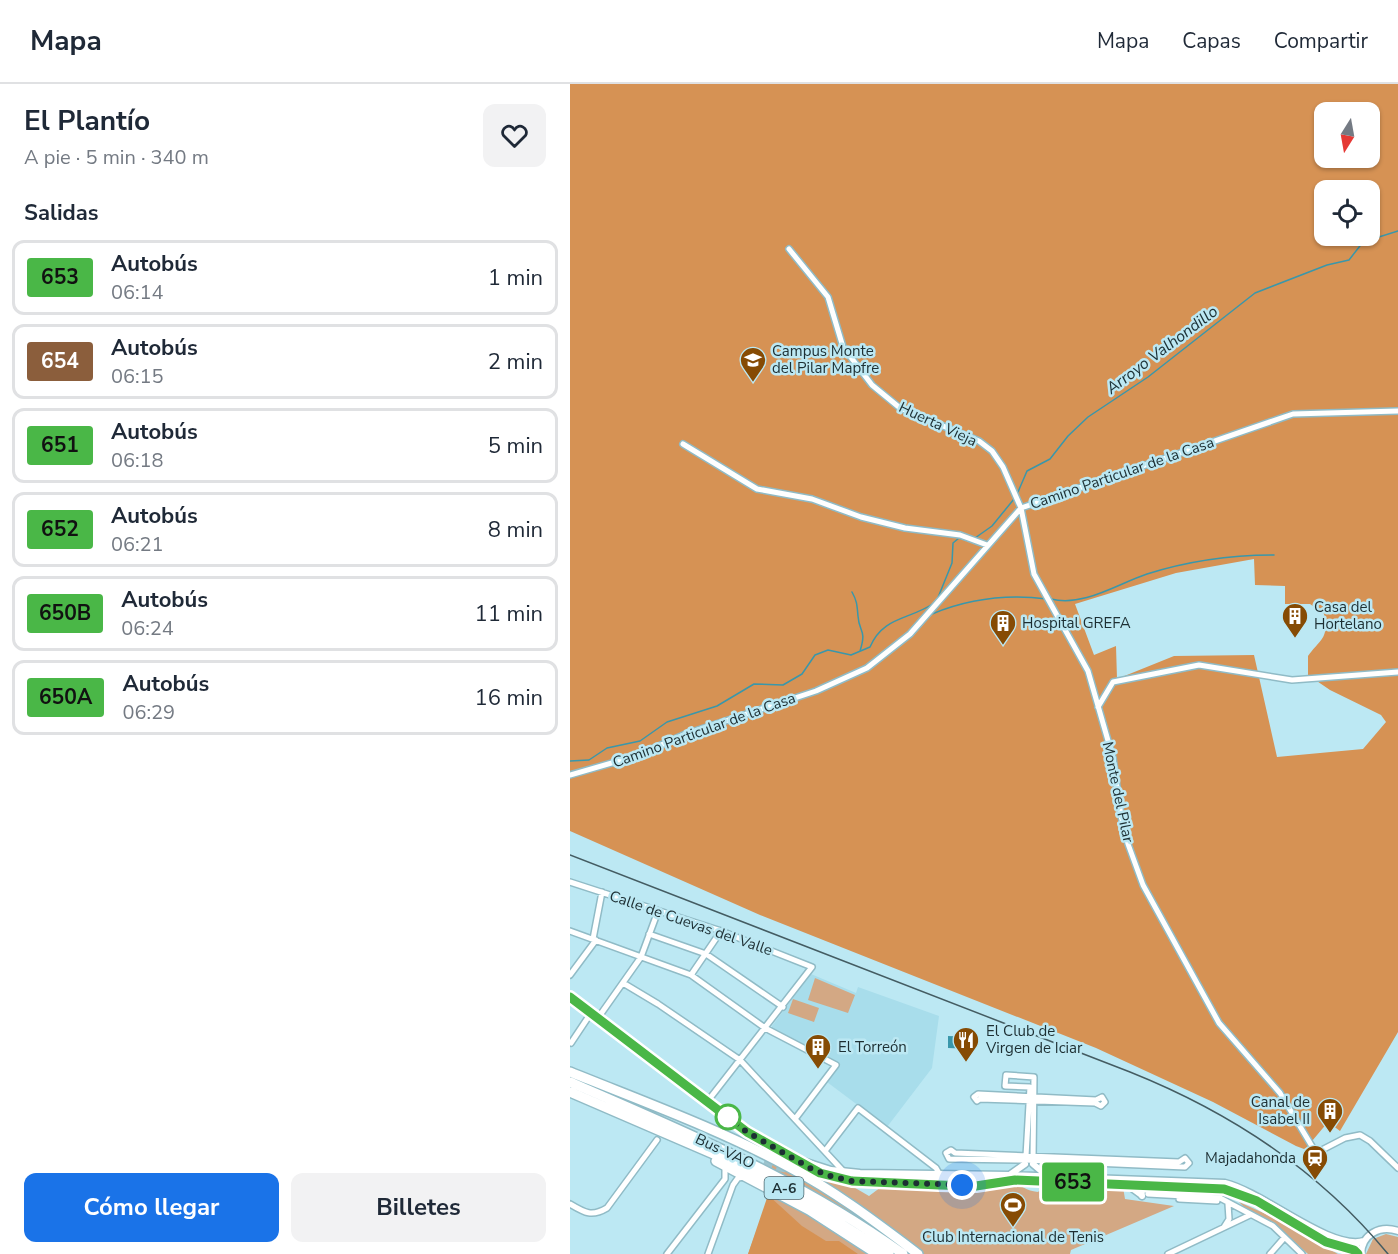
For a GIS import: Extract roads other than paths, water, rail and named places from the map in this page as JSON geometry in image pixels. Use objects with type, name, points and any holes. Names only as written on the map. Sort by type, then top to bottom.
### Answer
[{"type":"highway","name":"A-6","points":[[570,1072],[741,1143],[790,1167],[854,1207],[918,1254]]},
{"type":"highway","points":[[570,1082],[695,1130],[765,1162]]},
{"type":"highway","name":"Bus-VAO","points":[[570,1082],[688,1133],[789,1181],[841,1212],[903,1254]]},
{"type":"highway","name":"A-6","points":[[570,1092],[671,1135],[784,1188],[889,1254]]},
{"type":"highway","points":[[671,1135],[673,1140],[809,1210],[877,1254]]},
{"type":"highway","points":[[879,1179],[996,1179]]},
{"type":"highway","points":[[854,1207],[886,1224],[926,1254]]},
{"type":"street","name":"Huerta Vieja","points":[[789,249],[828,297],[843,347],[872,385],[900,408],[979,441],[992,451],[1010,481]]},
{"type":"street","name":"Camino Particular de la Casa","points":[[570,775],[636,756],[686,734],[816,691],[867,668],[910,634],[1021,508],[1293,414],[1398,411]]},
{"type":"street","points":[[683,444],[757,489],[812,499],[861,518],[905,528],[960,535],[987,545]]},
{"type":"street","name":"Monte del Pilar","points":[[1010,481],[1021,508],[1034,574],[1088,671],[1113,758],[1121,816],[1143,885],[1219,1023],[1271,1081],[1317,1154],[1345,1138],[1360,1135],[1370,1141],[1398,1168]]},
{"type":"street","points":[[1098,707],[1113,682],[1187,666],[1199,665],[1245,671],[1292,680],[1398,672]]},
{"type":"street","name":"Calle de Cuevas del Valle","points":[[570,882],[721,931],[812,967],[783,1007]]},
{"type":"street","points":[[570,975],[595,940],[603,892]]},
{"type":"street","points":[[571,1043],[623,983],[641,957],[658,910]]},
{"type":"street","points":[[570,931],[691,975],[765,1028],[836,1065],[795,1119]]},
{"type":"street","points":[[691,975],[721,931]]},
{"type":"street","points":[[650,934],[706,954],[783,1007],[707,1102]]},
{"type":"street","points":[[623,983],[740,1060],[844,1172]]},
{"type":"street","points":[[570,997],[747,1132],[783,1153],[839,1179],[976,1186],[1011,1175],[1143,1186],[1205,1187],[1235,1192],[1269,1208],[1326,1242],[1360,1254],[1364,1241]]},
{"type":"street","points":[[1030,1178],[1031,1099],[1034,1077],[1006,1075],[1005,1086],[1030,1087],[1031,1099]]},
{"type":"street","points":[[1031,1099],[978,1094],[974,1097],[976,1101],[980,1099],[1031,1099],[1096,1100],[1102,1097],[1105,1102],[1101,1106],[1095,1102],[1031,1099]]},
{"type":"street","points":[[825,1151],[858,1108],[936,1168],[940,1175]]},
{"type":"street","points":[[570,1204],[585,1213],[596,1214],[607,1208],[657,1140]]},
{"type":"street","points":[[1029,1160],[955,1153],[951,1150],[946,1155],[951,1160],[1029,1160],[1179,1162],[1185,1158],[1189,1163],[1185,1167],[1029,1160]]},
{"type":"street","points":[[1011,1175],[1029,1160]]},
{"type":"street","points":[[1029,1160],[1049,1176]]},
{"type":"street","points":[[667,1254],[724,1179],[725,1165]]},
{"type":"street","points":[[820,1170],[996,1179],[1049,1176],[1190,1180],[1239,1186],[1328,1237],[1352,1243],[1364,1241],[1376,1231],[1384,1229],[1398,1232]]},
{"type":"street","points":[[708,1254],[733,1185],[738,1178],[747,1177]]},
{"type":"street","points":[[1108,1178],[1117,1183],[1143,1186],[1183,1183],[1190,1180]]},
{"type":"street","points":[[1127,1185],[1145,1195],[1206,1196],[1225,1202],[1272,1226],[1302,1254]]},
{"type":"street","points":[[1143,1186],[1145,1195]]},
{"type":"street","points":[[1145,1195],[1156,1186]]},
{"type":"street","points":[[1225,1202],[1229,1219]]},
{"type":"street","points":[[1221,1230],[1240,1210]]},
{"type":"street","points":[[1239,1219],[1240,1210]]},
{"type":"street","points":[[1168,1254],[1250,1215]]},
{"type":"street","points":[[1270,1254],[1284,1238]]},
{"type":"waterway","name":"Arroyo Valhondillo","points":[[1018,492],[1027,471],[1050,459],[1068,436],[1088,417],[1148,377],[1255,293],[1327,265],[1349,260],[1363,242],[1398,231]]},
{"type":"waterway","name":"Arroyo Valhondillo","points":[[975,538],[992,526],[1014,499]]},
{"type":"waterway","name":"Arroyo Valhondillo","points":[[937,600],[952,563],[953,543],[959,538],[969,541]]},
{"type":"waterway","points":[[1051,599],[1063,601],[1088,597],[1147,574],[1194,562],[1274,555]]},
{"type":"waterway","points":[[852,592],[863,635],[860,651]]},
{"type":"waterway","points":[[932,614],[988,599],[1018,597],[1047,599]]},
{"type":"waterway","name":"Arroyo Valhondillo","points":[[570,761],[589,760],[607,748],[640,741],[667,722],[717,706],[754,684],[783,685],[802,674],[815,655],[828,650],[851,655],[870,647],[882,629],[934,603]]},
{"type":"tunnel","points":[[764,1162],[807,1172],[879,1179]]},
{"type":"railway","points":[[570,855],[1167,1088],[1203,1106],[1271,1146],[1333,1196],[1388,1254]]},
{"type":"place","name":"Campus Monte del Pilar Mapfre","points":[[753,383]]},
{"type":"place","name":"Casa del Hortelano","points":[[1295,639]]},
{"type":"place","name":"Hospital GREFA","points":[[1003,646]]},
{"type":"place","name":"El Club de Virgen de Iciar","points":[[966,1063]]},
{"type":"place","name":"El Torreón","points":[[818,1070]]},
{"type":"place","name":"Canal de Isabel II","points":[[1330,1134]]},
{"type":"place","name":"Majadahonda","points":[[1315,1181]]},
{"type":"place","name":"Club Internacional de Tenis","points":[[1013,1228]]}]
